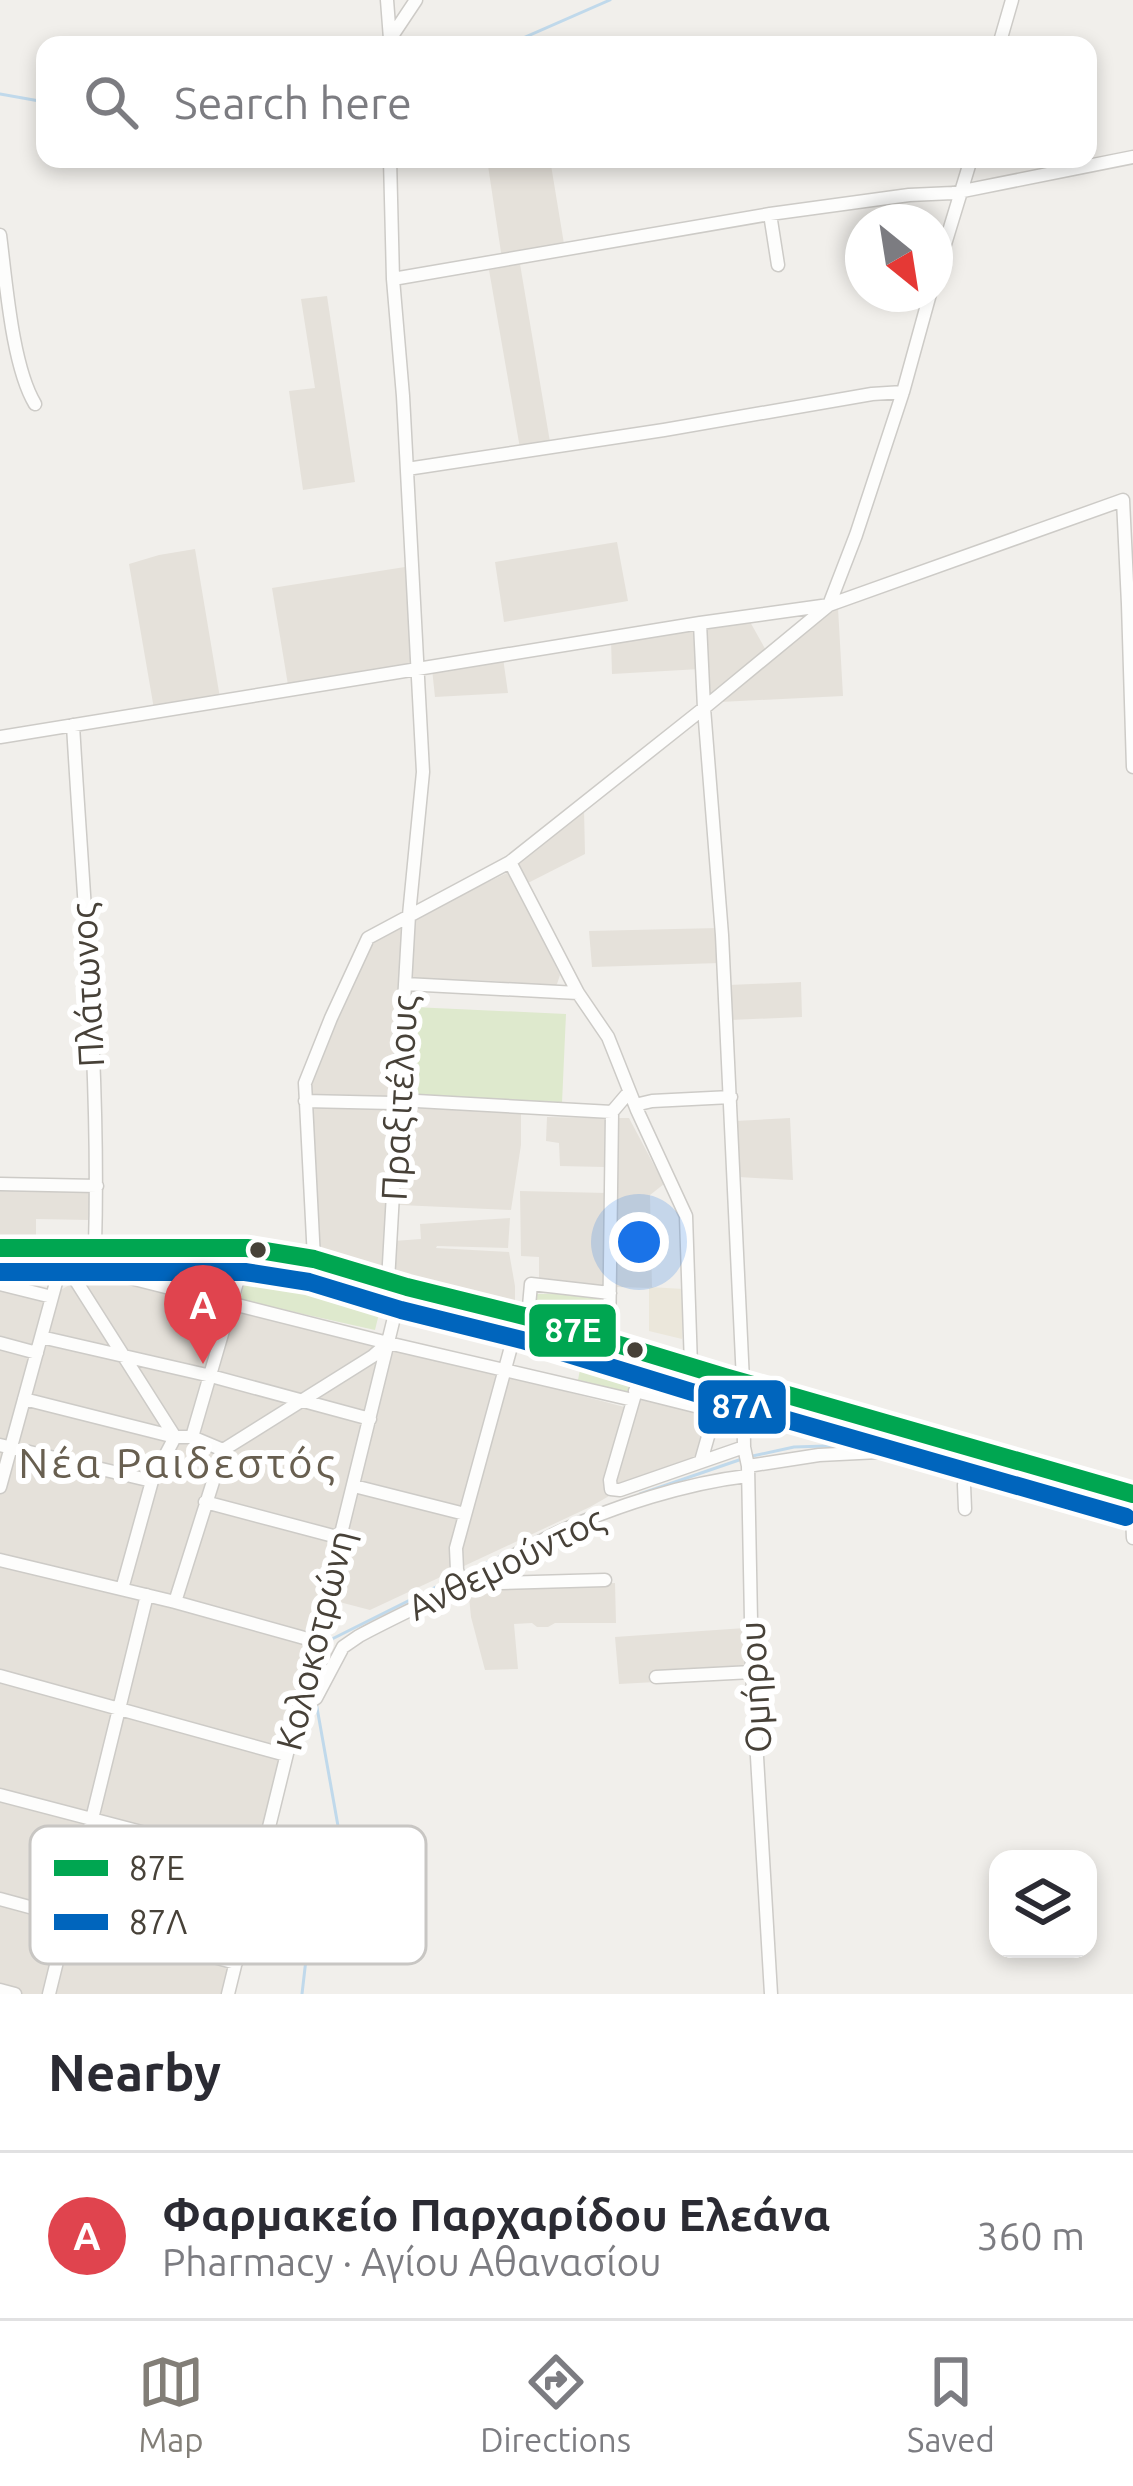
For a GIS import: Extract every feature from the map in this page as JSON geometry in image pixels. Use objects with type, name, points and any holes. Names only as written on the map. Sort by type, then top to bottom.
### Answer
[{"type":"main road","points":[[0,1248],[63,1254],[95,1246],[247,1247],[314,1259],[524,1315],[1133,1494]]},
{"type":"street","points":[[387,0],[390,36]]},
{"type":"street","points":[[394,36],[416,0]]},
{"type":"street","points":[[1002,36],[1012,0]]},
{"type":"street","points":[[1097,164],[1133,157]]},
{"type":"street","name":"Πραξιτέλους","points":[[390,168],[422,798],[405,984],[395,1283]]},
{"type":"street","points":[[953,217],[967,168]]},
{"type":"street","points":[[393,279],[770,214],[961,191],[1077,168]]},
{"type":"street","points":[[770,214],[778,265]]},
{"type":"street","points":[[0,235],[20,362],[35,404]]},
{"type":"street","points":[[314,1259],[305,1083],[368,938],[510,862],[742,679],[829,604],[856,535],[925,312]]},
{"type":"street","points":[[407,469],[903,392]]},
{"type":"street","points":[[0,736],[829,604],[1128,498],[1133,767]]},
{"type":"street","name":"Ομήρου","points":[[700,622],[730,1097],[734,1379],[748,1471],[752,1672],[771,1994]]},
{"type":"street","name":"Πλάτωνος","points":[[73,724],[97,1186],[95,1246]]},
{"type":"street","points":[[510,862],[578,993],[608,1036],[686,1216],[691,1366]]},
{"type":"street","points":[[405,984],[578,993]]},
{"type":"street","points":[[305,1101],[399,1100],[611,1112],[632,1098],[730,1097]]},
{"type":"street","points":[[609,1342],[611,1112]]},
{"type":"street","points":[[0,1184],[97,1186]]},
{"type":"street","points":[[192,1437],[247,1247]]},
{"type":"street","points":[[63,1254],[388,1343],[715,1411]]},
{"type":"street","points":[[0,1487],[6,1446],[24,1399],[63,1254]]},
{"type":"street","points":[[63,1254],[121,1355],[176,1437]]},
{"type":"street","name":"Κολοκοτρώνη","points":[[269,1826],[388,1343],[395,1283]]},
{"type":"street","points":[[0,1284],[52,1297]]},
{"type":"street","points":[[605,1580],[462,1584],[455,1559],[531,1284],[610,1293]]},
{"type":"street","points":[[41,1337],[370,1419]]},
{"type":"street","points":[[0,1343],[37,1353]]},
{"type":"street","points":[[175,1602],[223,1450],[388,1343]]},
{"type":"street","points":[[634,1396],[646,1353]]},
{"type":"street","points":[[701,1461],[715,1411],[734,1379]]},
{"type":"street","name":"Ανθεμούντος","points":[[634,1396],[611,1489],[620,1490],[744,1447]]},
{"type":"street","points":[[24,1399],[192,1437],[223,1450]]},
{"type":"street","points":[[122,1589],[152,1481],[176,1437]]},
{"type":"street","points":[[6,1446],[152,1481]]},
{"type":"street","points":[[965,1509],[964,1485],[973,1446]]},
{"type":"street","name":"Ανθεμούντος","points":[[300,1701],[316,1698],[343,1647],[358,1636],[514,1554],[588,1520],[804,1456],[879,1452],[968,1468],[1132,1515]]},
{"type":"street","points":[[354,1486],[465,1514]]},
{"type":"street","points":[[205,1502],[341,1538]]},
{"type":"street","points":[[1132,1515],[1133,1538]]},
{"type":"street","points":[[0,1560],[315,1641]]},
{"type":"street","points":[[90,1826],[147,1595]]},
{"type":"street","points":[[656,1677],[752,1672]]},
{"type":"street","points":[[0,1676],[286,1755]]},
{"type":"street","points":[[0,1795],[125,1826]]},
{"type":"street","points":[[0,1899],[30,1906]]},
{"type":"street","points":[[49,1994],[56,1964]]},
{"type":"street","name":"Κολοκοτρώνη","points":[[228,1994],[236,1964]]},
{"type":"street","points":[[0,1990],[15,1994]]},
{"type":"shaded area","points":[[488,168],[551,168],[565,250],[502,259]]},
{"type":"shaded area","points":[[520,264],[551,448],[521,454],[489,270]]},
{"type":"shaded area","points":[[327,296],[355,482],[303,490],[289,391],[315,388],[301,299]]},
{"type":"shaded area","points":[[617,542],[628,601],[504,622],[495,562]]},
{"type":"shaded area","points":[[195,549],[220,698],[154,709],[129,564]]},
{"type":"shaded area","points":[[405,567],[412,664],[288,685],[272,588]]},
{"type":"shaded area","points":[[838,608],[843,696],[720,702],[832,611]]},
{"type":"shaded area","points":[[749,620],[768,654],[707,702],[704,626]]},
{"type":"shaded area","points":[[695,627],[700,669],[612,674],[611,640]]},
{"type":"shaded area","points":[[503,658],[508,693],[435,697],[432,669]]},
{"type":"shaded area","points":[[584,809],[585,854],[526,884],[517,866],[519,859]]},
{"type":"shaded area","points":[[509,872],[560,975],[557,984],[412,978],[415,917]]},
{"type":"shaded area","points":[[404,922],[396,1097],[310,1095],[310,1082],[373,941]]},
{"type":"shaded area","points":[[718,928],[720,963],[592,967],[589,931]]},
{"type":"shaded area","points":[[801,982],[802,1017],[730,1020],[729,985]]},
{"type":"shaded area","points":[[405,1106],[521,1113],[511,1210],[400,1205]]},
{"type":"shaded area","points":[[310,1107],[397,1109],[384,1271],[316,1255]]},
{"type":"shaded area","points":[[547,1117],[605,1118],[604,1167],[560,1166],[559,1143],[546,1141]]},
{"type":"shaded area","points":[[619,1118],[629,1118],[664,1184],[650,1195],[652,1288],[616,1287]]},
{"type":"shaded area","points":[[790,1118],[793,1180],[739,1177],[736,1121]]},
{"type":"shaded area","points":[[0,1185],[90,1188],[90,1220],[36,1219],[36,1242],[0,1241]]},
{"type":"shaded area","points":[[520,1191],[607,1193],[604,1289],[539,1287],[539,1257],[521,1256]]},
{"type":"shaded area","points":[[510,1218],[508,1248],[436,1248],[509,1252],[515,1310],[393,1276],[394,1241],[421,1239],[420,1224]]},
{"type":"shaded area","points":[[85,1271],[632,1409],[641,1389],[713,1407],[699,1458],[623,1488],[370,1610],[324,1598],[266,1826],[30,1826],[30,1964],[231,1964],[223,1994],[0,1994],[0,1289],[59,1291]]},
{"type":"shaded area","points":[[649,1287],[684,1289],[682,1339],[649,1331]]},
{"type":"shaded area","points":[[615,1583],[616,1623],[514,1624],[518,1669],[485,1670],[468,1587]]},
{"type":"shaded area","points":[[745,1628],[748,1677],[619,1684],[615,1637]]},
{"type":"green space","points":[[413,1007],[566,1014],[562,1103],[405,1098]]},
{"type":"green space","points":[[251,1258],[385,1289],[375,1330],[240,1300]]},
{"type":"green space","points":[[81,1259],[235,1262],[225,1295]]},
{"type":"green space","points":[[597,1293],[602,1306],[590,1325],[537,1310],[532,1304],[533,1294]]},
{"type":"green space","points":[[583,1354],[638,1367],[633,1395],[578,1380]]},
{"type":"waterway","points":[[528,36],[610,0]]},
{"type":"waterway","points":[[0,94],[36,100]]},
{"type":"waterway","points":[[748,1457],[794,1447],[888,1444],[964,1458]]},
{"type":"waterway","points":[[640,1494],[739,1460]]},
{"type":"waterway","points":[[973,1460],[1133,1508]]},
{"type":"waterway","points":[[465,1573],[505,1554]]},
{"type":"waterway","points":[[322,1675],[332,1639],[456,1577]]},
{"type":"waterway","points":[[316,1702],[338,1826]]},
{"type":"waterway","points":[[302,1994],[305,1964]]},
{"type":"transit line","name":"87Ε","points":[[0,1248],[247,1248],[314,1259],[1133,1494]]},
{"type":"transit line","name":"87Λ","points":[[1,1272],[245,1272],[309,1282],[1126,1517]]},
{"type":"place","name":"Φαρμακείο Παρχαρίδου Ελεάνα","points":[[203,1364]]},
{"type":"district","name":"Νέα Ραιδεστός","points":[[178,1463]]}]
